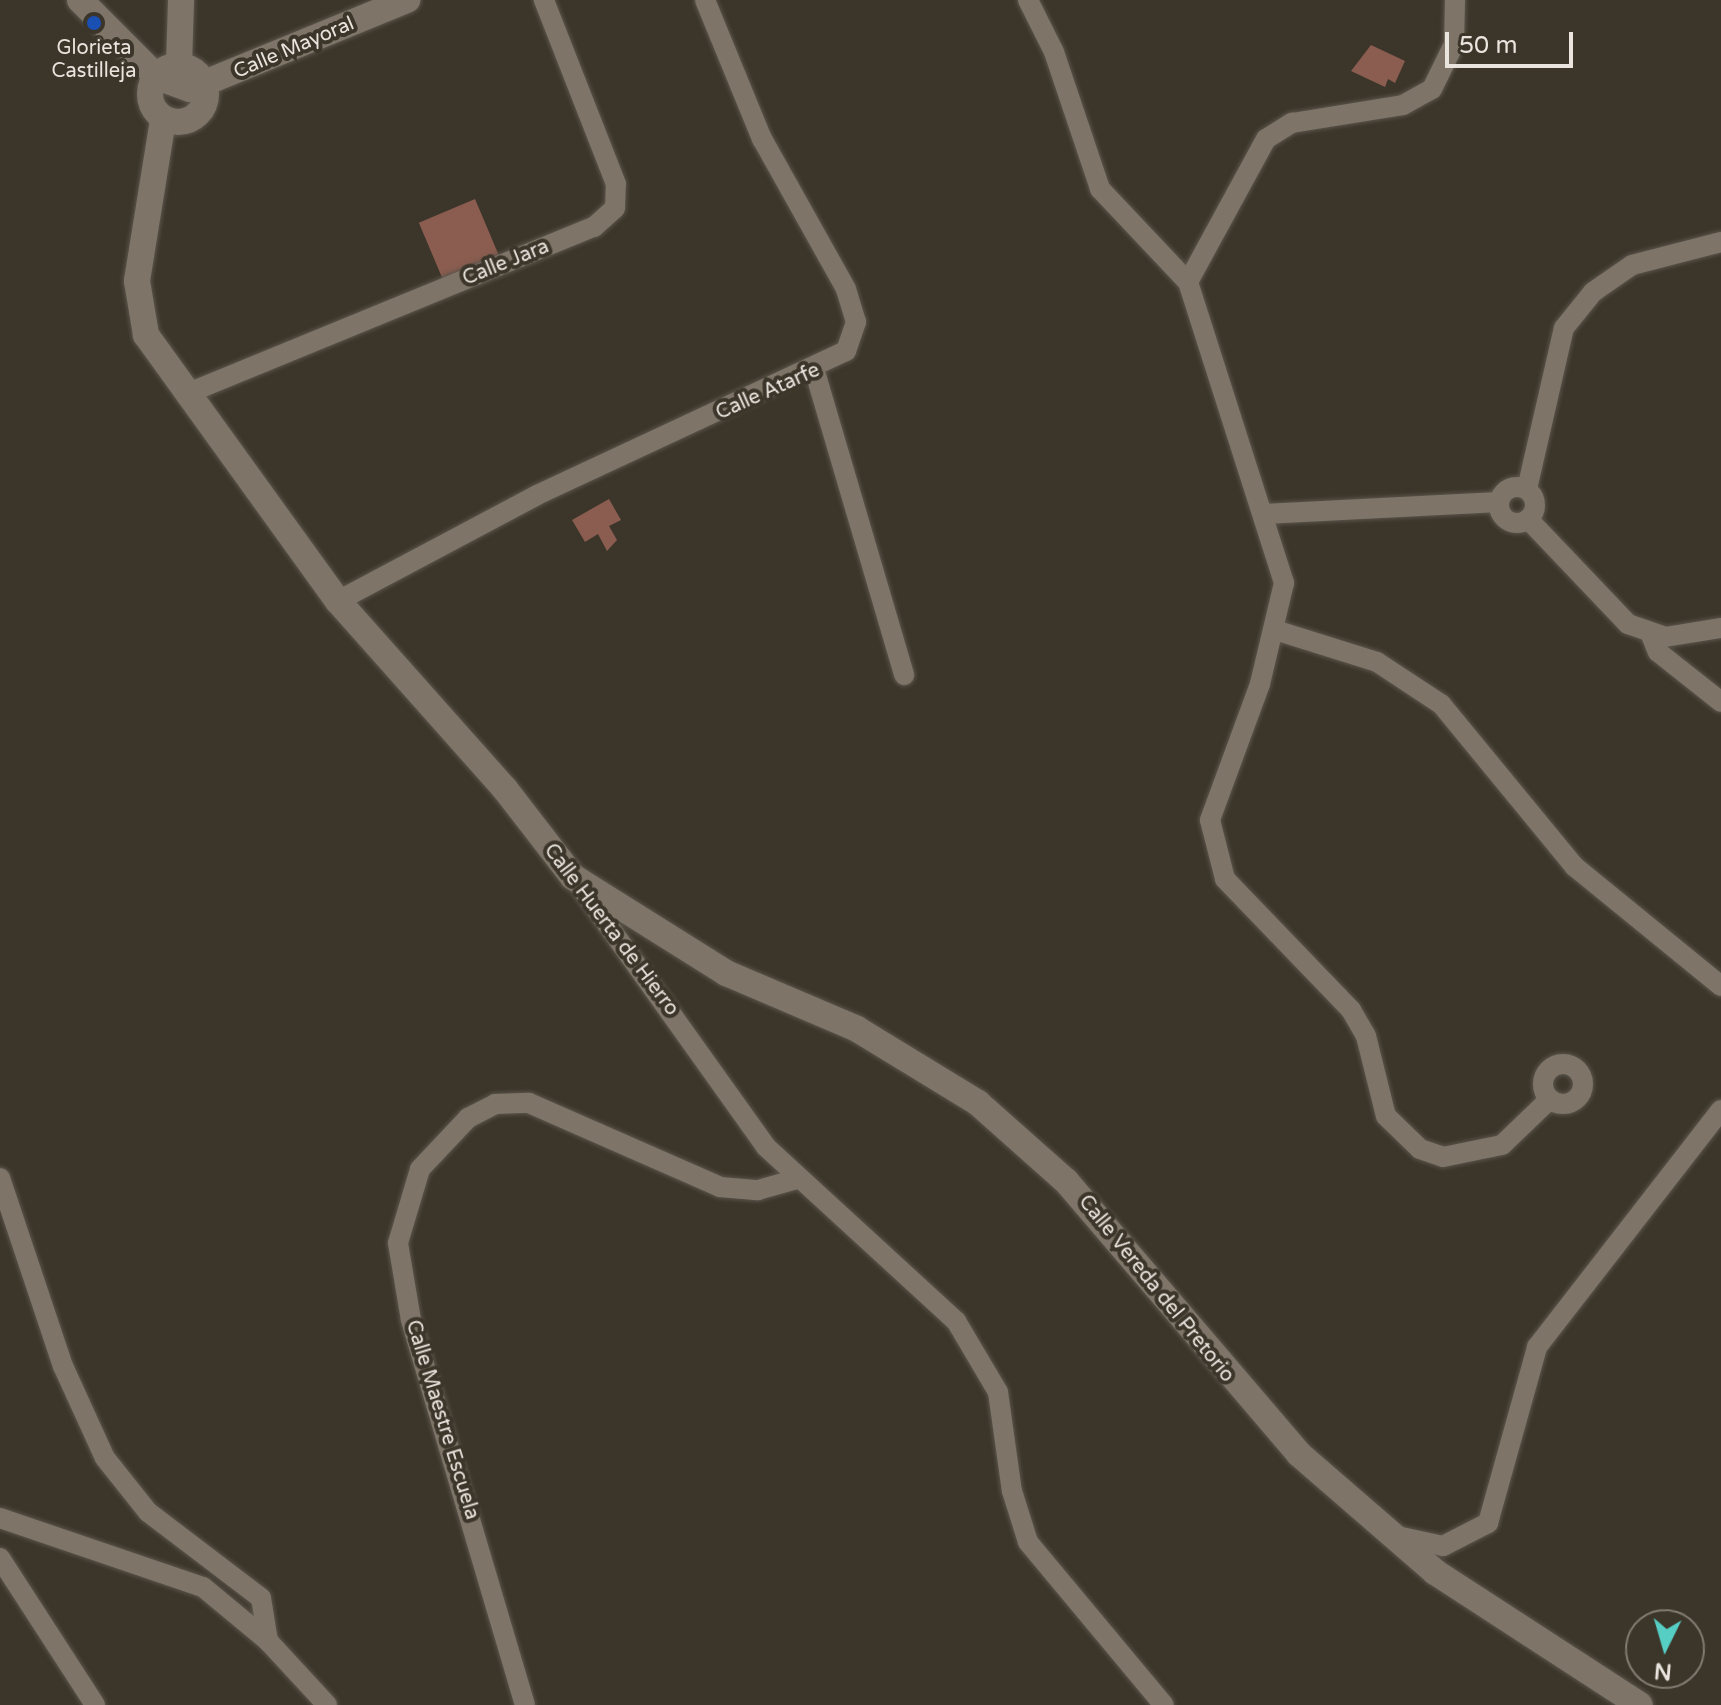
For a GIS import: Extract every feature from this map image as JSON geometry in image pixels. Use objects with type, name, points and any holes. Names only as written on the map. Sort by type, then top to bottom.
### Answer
[{"type":"street","points":[[80,0],[180,79]]},
{"type":"street","points":[[180,79],[150,100],[163,120],[196,114],[180,79],[181,0]]},
{"type":"street","name":"Calle Mayoral","points":[[180,79],[407,0]]},
{"type":"street","name":"Calle Jara","points":[[186,394],[594,227],[615,208],[616,184],[544,0]]},
{"type":"street","name":"Calle Atarfe","points":[[338,601],[537,495],[815,372],[846,351],[856,322],[853,305],[762,139],[705,0]]},
{"type":"street","points":[[1028,0],[1054,52],[1100,189],[1188,282],[1284,583],[1275,630],[1210,820],[1225,879],[1351,1010],[1366,1036],[1386,1116],[1420,1149],[1453,1157],[1502,1145],[1550,1099]]},
{"type":"street","points":[[1188,282],[1266,139],[1292,123],[1403,105],[1432,89],[1454,44],[1455,0]]},
{"type":"street","name":"Calle Huerta de Hierro","points":[[163,120],[140,258],[139,307],[153,347],[338,601],[505,789],[573,877],[618,936],[733,1107],[797,1179],[956,1321],[979,1353],[998,1392],[1012,1491],[1028,1542],[1164,1705]]},
{"type":"street","points":[[1528,519],[1536,508],[1527,489],[1564,328],[1593,292],[1632,265],[1721,242]]},
{"type":"street","points":[[815,372],[904,675]]},
{"type":"street","points":[[1499,502],[1507,490],[1527,489]]},
{"type":"street","points":[[1264,514],[1499,502]]},
{"type":"street","points":[[1499,502],[1508,520],[1528,519]]},
{"type":"street","points":[[1528,519],[1609,611],[1651,635],[1686,637],[1721,628]]},
{"type":"street","points":[[1275,630],[1377,662],[1441,704],[1565,858],[1721,986]]},
{"type":"street","points":[[1651,635],[1650,643],[1721,702]]},
{"type":"street","points":[[1682,671],[1686,637]]},
{"type":"street","name":"Calle Vereda del Pretorio","points":[[573,877],[644,917],[726,973],[923,1066],[1029,1143],[1103,1222],[1235,1387],[1387,1533],[1435,1572],[1640,1705]]},
{"type":"street","points":[[618,936],[624,924],[644,917]]},
{"type":"street","name":"Calle Maestre Escuela","points":[[525,1705],[411,1320],[398,1243],[420,1169],[468,1118],[495,1104],[529,1103],[720,1187],[758,1190],[797,1179]]},
{"type":"street","points":[[1387,1533],[1443,1546],[1478,1533],[1497,1510],[1523,1388],[1552,1322],[1721,1110]]},
{"type":"street","points":[[0,1178],[63,1366],[105,1458],[148,1512],[261,1598],[268,1641]]},
{"type":"street","points":[[0,1518],[203,1587],[268,1641],[327,1705]]},
{"type":"street","points":[[1435,1572],[1443,1546]]},
{"type":"street","points":[[0,1558],[95,1705]]},
{"type":"building","points":[[1371,45],[1405,61],[1395,83],[1388,79],[1385,87],[1351,71]]},
{"type":"building","points":[[475,199],[499,255],[443,279],[419,223]]},
{"type":"building","points":[[609,499],[621,520],[609,526],[617,540],[607,551],[598,534],[585,542],[572,520]]},
{"type":"place","name":"Glorieta Castilleja","points":[[94,23]]}]
